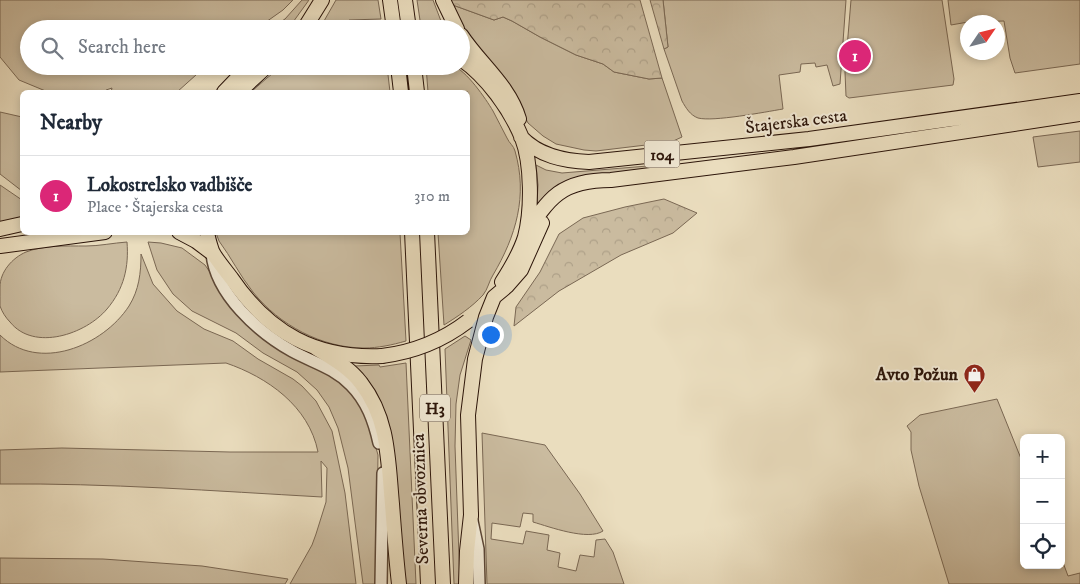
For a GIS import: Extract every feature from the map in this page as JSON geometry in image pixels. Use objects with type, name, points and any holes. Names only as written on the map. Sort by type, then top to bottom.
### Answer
[{"type":"main road","points":[[310,20],[322,0]]},
{"type":"main road","points":[[390,0],[393,20]]},
{"type":"main road","points":[[405,0],[408,20]]},
{"type":"main road","points":[[438,0],[446,20]]},
{"type":"main road","points":[[443,0],[453,20]]},
{"type":"main road","points":[[470,46],[507,93],[516,110],[527,160],[529,188],[525,237]]},
{"type":"main road","points":[[470,62],[504,107],[521,137]]},
{"type":"main road","points":[[470,66],[476,71]]},
{"type":"main road","points":[[226,90],[240,75]]},
{"type":"main road","points":[[241,90],[257,75]]},
{"type":"main road","points":[[399,75],[401,90]]},
{"type":"main road","points":[[415,75],[417,90]]},
{"type":"main road","name":"Štajerska cesta","points":[[521,137],[528,144],[547,155],[564,160],[589,162],[809,139],[1080,101]]},
{"type":"main road","name":"Štajerska cesta","points":[[494,296],[538,213],[558,193],[570,186],[590,180],[611,180],[794,157],[1080,114]]},
{"type":"main road","name":"Štajerska cesta","points":[[494,296],[507,286],[521,270],[544,220],[554,208],[575,193],[611,180]]},
{"type":"main road","points":[[0,229],[20,224]]},
{"type":"main road","points":[[0,246],[82,235]]},
{"type":"main road","points":[[185,235],[212,253],[242,292],[269,321],[292,337],[316,348],[350,371],[369,395],[381,419],[388,450],[399,584]]},
{"type":"main road","points":[[208,235],[212,253]]},
{"type":"main road","name":"Severna obvoznica","points":[[412,235],[428,584]]},
{"type":"main road","name":"Severna obvoznica","points":[[427,235],[443,584]]},
{"type":"main road","points":[[316,348],[351,356],[382,356],[409,351],[448,335],[468,321],[494,296]]},
{"type":"main road","points":[[466,584],[471,515],[468,430],[470,386],[481,334],[494,296]]},
{"type":"street","points":[[212,253],[216,273],[222,285],[250,320],[285,347],[327,366],[337,373],[355,390],[365,404],[377,432],[384,483],[381,584]]},
{"type":"street","points":[[471,515],[478,549],[480,584]]},
{"type":"green space","points":[[0,0],[293,0],[269,20],[20,20],[20,75],[196,75],[179,90],[112,90],[112,88],[106,90],[43,90],[19,80],[0,57]]},
{"type":"green space","points":[[302,0],[309,0],[295,20],[284,20]]},
{"type":"green space","points":[[336,0],[378,0],[381,19],[325,20]]},
{"type":"green space","points":[[417,0],[433,0],[441,20],[420,20]]},
{"type":"green space","points":[[449,0],[640,0],[662,78],[649,79],[614,72],[603,64],[576,55],[503,17],[494,20],[450,4]]},
{"type":"green space","points":[[650,0],[663,0],[668,47],[664,49]]},
{"type":"green space","points":[[663,0],[846,0],[840,84],[833,86],[827,65],[816,67],[815,63],[801,64],[800,72],[779,75],[783,109],[727,118],[705,119],[695,117],[682,101],[664,49],[668,47]]},
{"type":"green space","points":[[851,0],[942,0],[954,79],[953,85],[849,98],[846,96],[845,72]]},
{"type":"green space","points":[[948,0],[1080,0],[1080,64],[1015,73],[1010,58],[1005,15],[960,15],[960,23],[951,25]]},
{"type":"green space","points":[[450,4],[494,20],[503,17],[576,55],[603,64],[614,72],[649,79],[662,78],[682,137],[671,142],[596,151],[556,144],[528,123],[518,103],[473,46],[470,41],[470,20],[459,20]]},
{"type":"green space","points":[[271,75],[388,75],[390,90],[253,90]]},
{"type":"green space","points":[[427,75],[466,75],[495,114],[514,149],[519,168],[520,200],[518,215],[508,246],[483,295],[469,308],[444,325],[438,235],[470,235],[470,90],[428,90]]},
{"type":"green space","points":[[0,112],[20,117],[20,189],[0,174]]},
{"type":"green space","points":[[1080,131],[1080,162],[1038,167],[1033,137]]},
{"type":"green space","points":[[672,164],[673,167],[551,192],[537,204],[536,165],[546,170],[562,173]]},
{"type":"green space","points":[[0,185],[20,199],[20,219],[0,223]]},
{"type":"green space","points":[[664,199],[697,213],[673,233],[621,255],[559,291],[514,326],[516,307],[540,272],[559,234],[583,218]]},
{"type":"green space","points":[[217,235],[400,235],[406,341],[374,347],[348,347],[317,339],[302,332],[275,315],[253,292]]},
{"type":"green space","points":[[127,242],[126,269],[118,294],[98,318],[86,326],[60,336],[46,338],[32,336],[20,331],[3,313],[0,306],[2,276],[12,262],[26,252],[48,247],[91,246]]},
{"type":"green space","points":[[148,242],[182,248],[205,265],[232,304],[344,384],[359,403],[370,427],[378,455],[376,584],[363,584],[348,468],[338,428],[329,407],[317,390],[297,372],[263,353],[236,333],[192,311],[173,294],[157,270]]},
{"type":"green space","points":[[141,254],[153,284],[177,311],[204,329],[233,341],[258,359],[293,379],[316,401],[332,431],[345,493],[356,584],[290,584],[312,545],[326,502],[327,468],[321,461],[322,497],[121,486],[0,484],[0,450],[62,448],[318,452],[306,421],[296,407],[271,385],[226,363],[0,372],[0,335],[15,346],[33,352],[51,353],[69,350],[87,343],[103,333],[118,320],[129,306],[135,294],[141,268]]},
{"type":"green space","points":[[465,336],[471,340],[460,375],[456,404],[455,446],[460,584],[454,584],[445,349]]},
{"type":"green space","points":[[406,363],[416,584],[403,584],[392,453],[354,366],[379,365],[380,367]]},
{"type":"green space","points":[[997,399],[1020,456],[1020,569],[1065,568],[1068,576],[1080,573],[1080,584],[949,584],[919,486],[911,450],[911,432],[907,426],[920,415]]},
{"type":"green space","points":[[482,433],[545,445],[580,494],[603,531],[588,535],[559,530],[533,522],[533,514],[523,513],[520,527],[492,523],[491,539],[523,544],[526,531],[549,535],[547,550],[560,553],[558,567],[576,571],[580,555],[594,557],[596,540],[605,539],[613,552],[624,584],[487,584]]},
{"type":"green space","points":[[0,558],[103,559],[202,566],[288,579],[285,584],[0,584]]},
{"type":"place","name":"Lokostrelsko vadbišče","points":[[855,56]]},
{"type":"place","name":"Avto Požun","points":[[974,393]]}]
